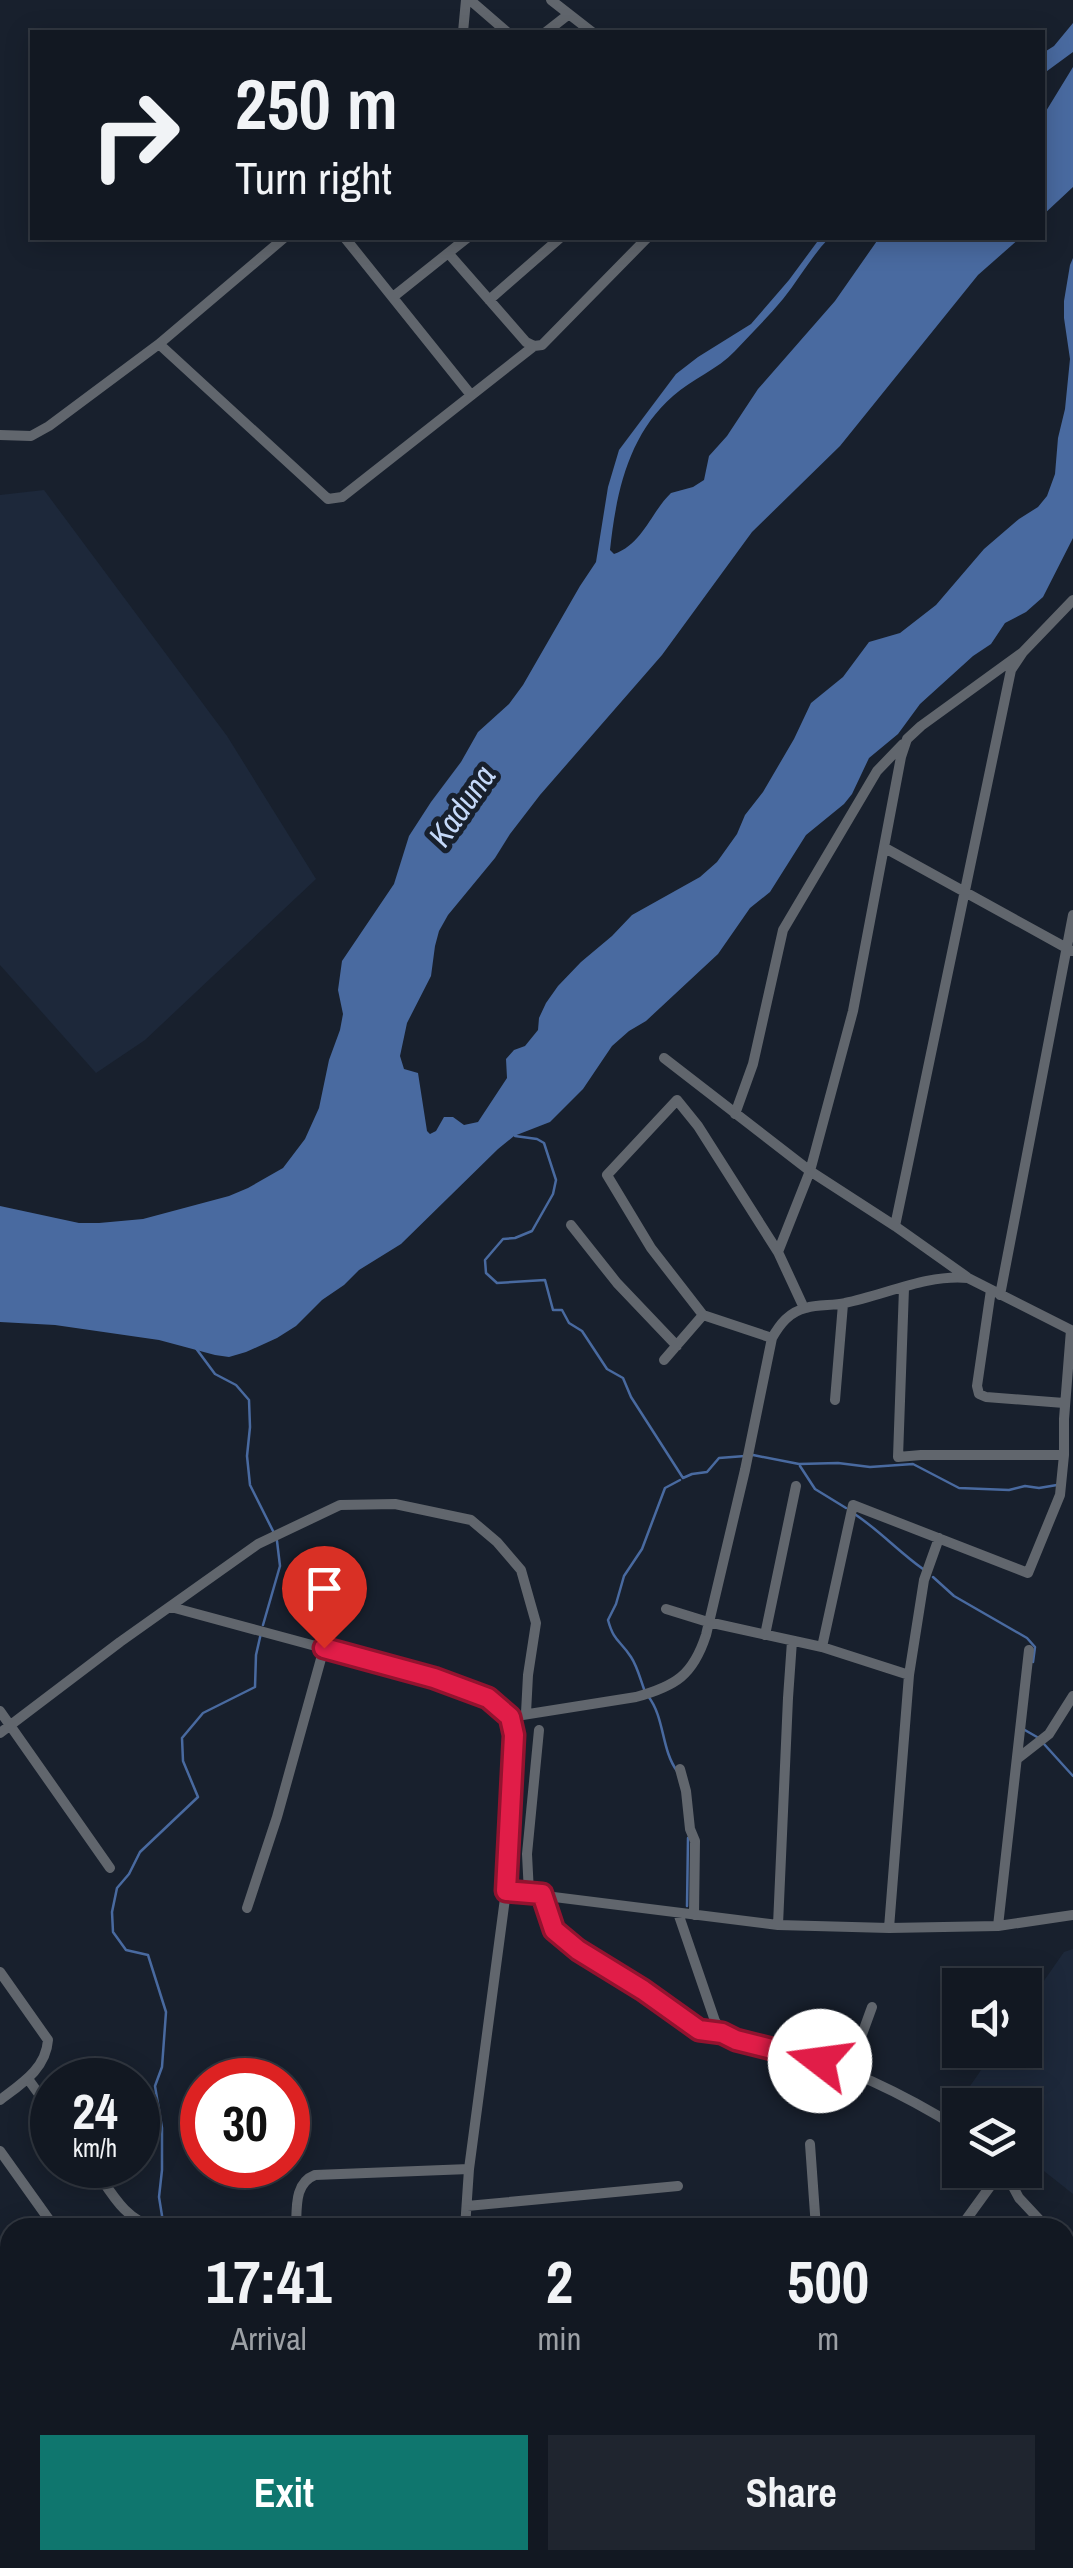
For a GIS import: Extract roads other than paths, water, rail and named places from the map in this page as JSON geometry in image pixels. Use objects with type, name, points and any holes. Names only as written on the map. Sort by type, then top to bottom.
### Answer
[{"type":"street","points":[[463,30],[468,0]]},
{"type":"street","points":[[468,0],[505,30]]},
{"type":"street","points":[[552,0],[589,30]]},
{"type":"street","points":[[549,30],[569,14]]},
{"type":"street","points":[[0,435],[31,436],[49,426],[159,344],[282,240]]},
{"type":"street","points":[[347,240],[471,395]]},
{"type":"street","points":[[392,297],[466,240]]},
{"type":"street","points":[[489,300],[558,240]]},
{"type":"street","points":[[448,254],[526,342],[542,346],[645,240]]},
{"type":"street","points":[[159,344],[333,500],[342,497],[534,346]]},
{"type":"street","points":[[735,1114],[753,1064],[783,930],[877,771],[921,726],[1023,652],[1073,600]]},
{"type":"street","points":[[896,1226],[1011,670],[1023,652]]},
{"type":"street","points":[[778,1252],[810,1171],[853,1011],[907,740]]},
{"type":"street","points":[[885,848],[1070,950]]},
{"type":"street","points":[[1064,1403],[986,1397],[977,1386],[1070,950],[1073,915]]},
{"type":"street","points":[[664,1058],[810,1171],[968,1278],[1072,1331],[1060,1496],[1028,1572],[853,1504],[822,1647]]},
{"type":"street","points":[[772,1338],[703,1315],[652,1248],[607,1174],[678,1100],[778,1252],[804,1308]]},
{"type":"street","points":[[571,1224],[617,1283],[676,1346]]},
{"type":"street","points":[[510,1717],[636,1696],[687,1674],[700,1652],[745,1470],[772,1338],[782,1320],[804,1308],[843,1304],[936,1280],[968,1278]]},
{"type":"street","points":[[904,1288],[898,1457],[1064,1455]]},
{"type":"street","points":[[835,1400],[843,1304]]},
{"type":"street","points":[[664,1360],[703,1315]]},
{"type":"street","points":[[765,1635],[796,1486]]},
{"type":"street","points":[[5,1729],[258,1544],[340,1505],[396,1504],[471,1520],[497,1542],[521,1570],[536,1623],[526,1713]]},
{"type":"street","points":[[889,1928],[909,1675],[924,1580],[938,1538]]},
{"type":"street","points":[[172,1607],[434,1678],[488,1698],[510,1717],[514,1735],[506,1891],[465,2218]]},
{"type":"street","points":[[666,1609],[822,1647],[909,1675]]},
{"type":"street","points":[[778,1926],[792,1641]]},
{"type":"street","points":[[247,1908],[324,1648]]},
{"type":"street","points":[[998,1926],[1029,1650]]},
{"type":"street","points":[[1017,1759],[1049,1734],[1073,1696]]},
{"type":"street","points":[[0,1711],[5,1729],[110,1868]]},
{"type":"street","points":[[529,1893],[527,1854],[539,1730]]},
{"type":"street","points":[[680,1769],[695,1841],[694,1915]]},
{"type":"street","points":[[506,1891],[778,1926],[998,1926],[1073,1915]]},
{"type":"street","points":[[542,1894],[554,1930],[699,2030],[722,2033],[849,2070],[942,2119]]},
{"type":"street","points":[[678,1912],[722,2033]]},
{"type":"street","points":[[0,1972],[48,2040],[48,2053],[28,2079],[0,2099]]},
{"type":"street","points":[[849,2070],[872,2008]]},
{"type":"street","points":[[810,2144],[815,2218]]},
{"type":"street","points":[[0,2150],[48,2218]]},
{"type":"street","points":[[297,2218],[298,2192],[306,2178],[315,2175],[469,2169]]},
{"type":"street","points":[[466,2206],[678,2186]]},
{"type":"street","points":[[109,2188],[131,2218]]},
{"type":"street","points":[[967,2218],[990,2188]]},
{"type":"street","points":[[1013,2188],[1037,2218]]},
{"type":"water","points":[[1073,23],[1073,52],[1045,73],[1045,52]]},
{"type":"water","points":[[1073,67],[1073,187],[1045,213],[1045,113]]},
{"type":"water","name":"Kaduna","points":[[819,240],[827,240],[783,299],[728,358],[673,396],[645,429],[621,487],[610,550],[614,554],[640,535],[671,493],[704,480],[709,456],[758,389],[835,301],[878,240],[1018,240],[978,275],[840,446],[752,532],[662,655],[540,795],[448,915],[439,931],[431,976],[407,1023],[400,1056],[404,1069],[418,1073],[427,1131],[436,1131],[444,1117],[453,1117],[464,1125],[478,1122],[507,1078],[506,1059],[525,1046],[538,1030],[539,1018],[558,986],[632,915],[700,877],[717,862],[763,792],[811,703],[843,677],[869,642],[900,633],[936,605],[984,549],[1047,496],[1055,474],[1065,409],[1070,359],[1064,301],[1073,258],[1073,538],[1043,597],[1005,623],[991,644],[920,704],[898,734],[869,758],[852,794],[806,835],[770,892],[750,908],[718,954],[646,1021],[612,1046],[583,1089],[550,1122],[514,1136],[401,1244],[359,1270],[296,1326],[229,1357],[159,1340],[55,1325],[0,1322],[0,1206],[79,1223],[143,1219],[248,1188],[283,1168],[305,1139],[319,1108],[340,1030],[343,1014],[338,990],[342,961],[394,884],[409,836],[478,732],[509,704],[523,685],[596,562],[608,487],[619,450],[676,374],[751,324]]},
{"type":"waterway","points":[[515,1136],[544,1143],[556,1180],[553,1194],[532,1231],[503,1239],[485,1260],[486,1273],[497,1283],[545,1280],[553,1310],[562,1310],[569,1323],[582,1331],[607,1369],[623,1378],[683,1478],[707,1472],[719,1458],[745,1456]]},
{"type":"waterway","points":[[195,1347],[215,1374],[236,1385],[249,1400],[250,1485],[274,1533]]},
{"type":"waterway","points":[[753,1455],[799,1464],[913,1464],[959,1488],[1009,1490],[1057,1485]]},
{"type":"waterway","points":[[800,1466],[815,1489],[846,1508]]},
{"type":"waterway","points":[[644,1689],[633,1661],[608,1620],[624,1576],[642,1549],[665,1488],[680,1480]]},
{"type":"waterway","points":[[856,1515],[923,1569]]},
{"type":"waterway","points":[[263,1625],[280,1566],[277,1541]]},
{"type":"waterway","points":[[933,1577],[954,1596],[1027,1638],[1035,1647],[1033,1662]]},
{"type":"waterway","points":[[162,2218],[159,2197],[162,2128],[155,2086],[162,2067],[166,2012],[148,1955],[126,1950],[113,1932],[112,1912],[117,1888],[140,1852],[198,1797],[183,1761],[182,1738],[203,1713],[255,1687],[261,1633]]},
{"type":"waterway","points":[[648,1696],[677,1771]]},
{"type":"waterway","points":[[1023,1729],[1037,1737]]},
{"type":"waterway","points":[[1044,1744],[1073,1776]]},
{"type":"waterway","points":[[687,1906],[688,1838]]}]
